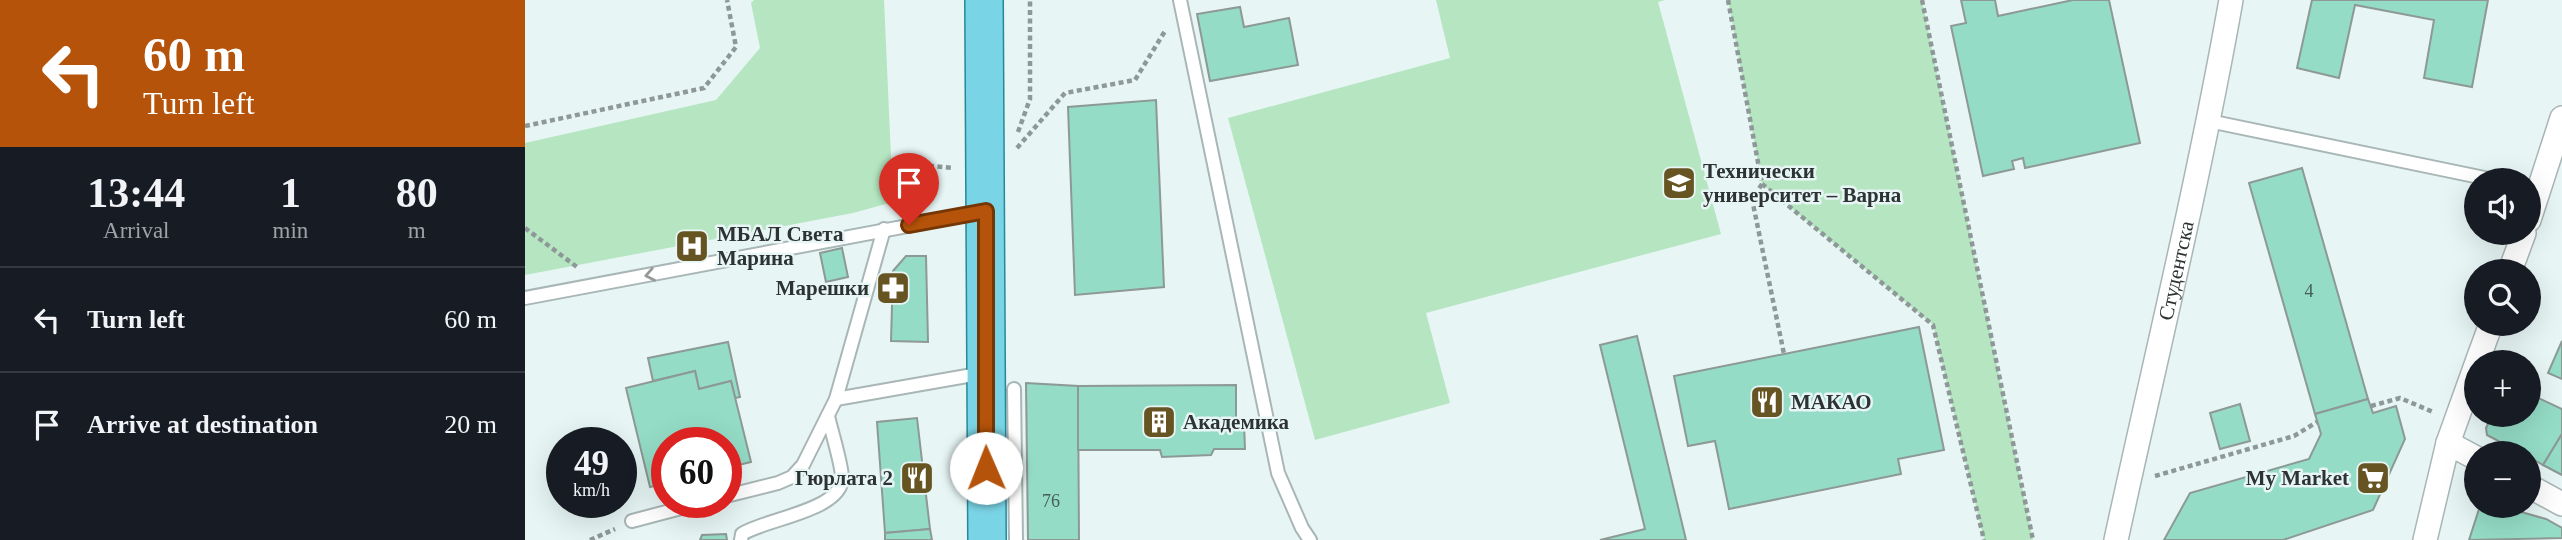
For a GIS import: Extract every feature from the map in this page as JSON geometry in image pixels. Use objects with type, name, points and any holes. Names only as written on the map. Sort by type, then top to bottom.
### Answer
[{"type":"main road","points":[[984,0],[986,211],[1000,381],[987,540]]},
{"type":"street","name":"Студентска","points":[[2116,540],[2210,121],[2231,0]]},
{"type":"street","points":[[2541,171],[2562,118]]},
{"type":"street","points":[[2425,540],[2448,443],[2464,401]]},
{"type":"street","points":[[2448,443],[2464,452]]},
{"type":"street","points":[[2541,493],[2562,504]]},
{"type":"lane","points":[[1180,0],[1278,473],[1310,540]]},
{"type":"lane","points":[[2210,121],[2464,174]]},
{"type":"lane","points":[[525,298],[986,211]]},
{"type":"lane","points":[[742,492],[792,477],[803,465],[836,398],[884,229]]},
{"type":"lane","points":[[836,398],[1000,381],[1016,540]]},
{"type":"lane","points":[[741,537],[753,527],[819,506],[835,496],[842,480],[828,416]]},
{"type":"lane","points":[[632,521],[651,516]]},
{"type":"path","points":[[525,126],[704,88],[736,47],[727,0]]},
{"type":"path","points":[[1728,0],[1762,184],[1933,325],[1984,540]]},
{"type":"path","points":[[1922,0],[2033,540]]},
{"type":"path","points":[[912,164],[996,172],[1065,93],[1135,80],[1171,22]]},
{"type":"path","points":[[1762,184],[1752,199],[1784,354]]},
{"type":"path","points":[[525,228],[601,284]]},
{"type":"path","points":[[2371,406],[2400,398],[2457,421]]},
{"type":"path","points":[[2128,484],[2294,436],[2318,422]]},
{"type":"green space","points":[[754,0],[884,0],[893,202],[853,213],[525,275],[525,143],[716,100],[760,48],[751,3]]},
{"type":"green space","points":[[1436,0],[1665,0],[1658,2],[1721,234],[1426,313],[1450,403],[1315,440],[1228,118],[1450,58]]},
{"type":"green space","points":[[1728,0],[1922,0],[2033,540],[1984,540],[1933,325],[1762,184]]},
{"type":"building","points":[[1961,0],[1995,0],[1998,16],[2073,0],[2109,0],[2140,143],[2025,168],[2023,158],[2012,161],[2014,169],[1983,176],[1951,26],[1966,23]]},
{"type":"building","points":[[2312,0],[2488,0],[2472,87],[2424,78],[2434,20],[2355,5],[2339,78],[2297,68]]},
{"type":"building","points":[[1240,7],[1244,27],[1289,18],[1298,65],[1210,81],[1197,14]]},
{"type":"building","points":[[1156,100],[1164,287],[1075,295],[1068,107]]},
{"type":"building","points":[[2302,168],[2368,399],[2315,414],[2249,183]]},
{"type":"building","points":[[842,248],[848,277],[826,282],[820,253]]},
{"type":"building","points":[[906,256],[926,256],[928,342],[891,341],[893,271]]},
{"type":"building","points":[[1919,327],[1944,450],[1898,459],[1901,474],[1729,509],[1715,441],[1688,446],[1674,376]]},
{"type":"building","points":[[1637,336],[1686,540],[1600,540],[1645,529],[1600,345]]},
{"type":"building","points":[[2562,341],[2562,379],[2548,373]]},
{"type":"building","points":[[728,342],[740,397],[735,398],[731,381],[699,389],[695,371],[653,381],[648,358]]},
{"type":"building","points":[[695,371],[699,389],[731,381],[751,462],[742,464],[742,427],[651,427],[650,487],[626,388]]},
{"type":"building","points":[[1026,383],[1078,386],[1079,540],[1028,540]]},
{"type":"building","name":"Академика","points":[[1236,385],[1236,420],[1244,423],[1245,449],[1214,449],[1211,455],[1162,457],[1160,450],[1078,450],[1078,386]]},
{"type":"building","points":[[2368,399],[2373,413],[2396,406],[2405,439],[2373,510],[2283,540],[2164,540],[2190,493],[2309,459],[2321,434],[2315,414]]},
{"type":"building","points":[[2541,399],[2562,409],[2562,434],[2543,465],[2541,441],[2498,441],[2487,435],[2486,428],[2541,427]]},
{"type":"building","points":[[2240,404],[2250,441],[2220,449],[2210,413]]},
{"type":"building","points":[[917,418],[930,529],[885,533],[877,422]]},
{"type":"building","points":[[2562,434],[2562,475],[2543,465]]},
{"type":"building","points":[[2476,518],[2541,518],[2562,528],[2562,538],[2469,540]]},
{"type":"building","points":[[930,529],[932,540],[885,540],[885,533]]},
{"type":"building","points":[[726,534],[727,540],[700,540],[702,535]]},
{"type":"place","name":"Технически университет – Варна","points":[[1679,183]]},
{"type":"place","name":"МБАЛ Света Марина","points":[[692,246]]},
{"type":"place","name":"Марешки","points":[[893,288]]},
{"type":"place","name":"МАКАО","points":[[1767,402]]},
{"type":"place","name":"Академика","points":[[1159,422]]},
{"type":"place","name":"Гюрлата 2","points":[[917,478]]},
{"type":"place","name":"My Market","points":[[2373,478]]},
{"type":"route","points":[[909,225],[986,211],[986,468]]}]
